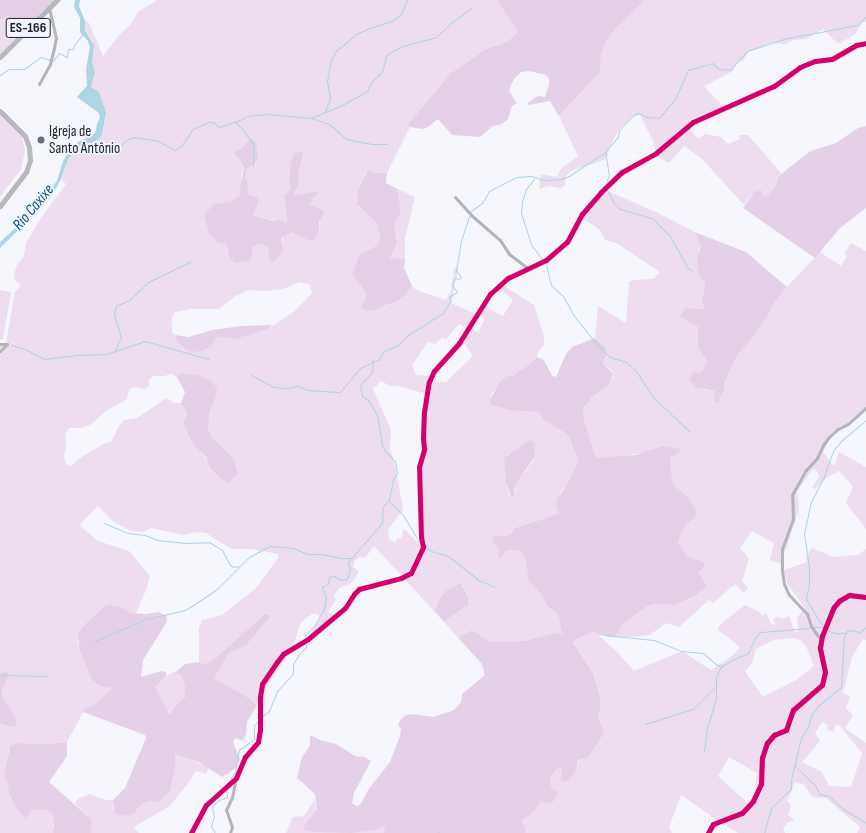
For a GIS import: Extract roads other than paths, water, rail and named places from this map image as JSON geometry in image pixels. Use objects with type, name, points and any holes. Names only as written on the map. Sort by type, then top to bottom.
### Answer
[{"type":"main road","name":"ES-166","points":[[0,56],[57,0]]},
{"type":"main road","points":[[0,111],[25,136],[29,147],[30,160],[26,172],[19,183],[0,206]]},
{"type":"street","points":[[40,84],[51,60],[56,38],[49,8]]},
{"type":"street","points":[[230,833],[232,827],[226,810],[232,797],[236,778],[245,757],[258,742],[262,684],[276,662],[283,654],[308,639],[345,608],[359,589],[401,578],[411,573],[423,547],[421,537],[419,467],[424,449],[424,412],[429,382],[434,371],[459,343],[490,294],[508,278],[546,260],[567,242],[582,214],[601,192],[622,172],[656,153],[693,122],[774,86],[800,67],[815,61],[832,59],[856,45],[866,42]]},
{"type":"street","points":[[455,197],[471,215],[500,240],[509,254],[529,269]]},
{"type":"street","points":[[0,344],[7,344],[0,351]]},
{"type":"street","points":[[822,640],[811,626],[807,614],[789,595],[784,584],[782,549],[793,519],[792,495],[806,470],[817,458],[828,437],[838,429],[848,424],[866,408]]},
{"type":"street","points":[[708,833],[713,824],[742,813],[753,801],[762,784],[762,758],[766,743],[774,735],[786,730],[793,710],[822,685],[825,672],[820,648],[834,606],[849,595],[866,597]]},
{"type":"street","points":[[191,833],[206,805],[236,778]]},
{"type":"water","points":[[75,0],[80,0],[79,6],[85,21],[85,31],[94,45],[92,62],[95,73],[91,87],[99,92],[106,113],[102,135],[98,140],[73,152],[51,197],[0,248],[0,242],[36,209],[57,181],[63,161],[71,148],[78,142],[92,136],[96,131],[97,123],[100,118],[99,113],[77,97],[87,86],[86,69],[90,47],[88,41],[80,32],[80,18],[74,7]]},
{"type":"waterway","points":[[325,112],[330,98],[327,81],[331,60],[336,51],[356,34],[392,21],[401,14],[407,0]]},
{"type":"waterway","points":[[311,118],[342,105],[367,91],[372,81],[382,72],[386,56],[403,46],[436,37],[472,7]]},
{"type":"waterway","points":[[471,211],[482,203],[489,191],[516,177],[531,176],[543,180],[561,179],[569,176],[604,153],[618,137],[619,130],[631,117],[638,113],[647,117],[659,118],[675,99],[688,70],[712,63],[719,69],[730,70],[747,51],[783,39],[858,25],[866,16]]},
{"type":"waterway","points":[[53,61],[59,53],[67,57],[68,49],[73,49],[74,45],[82,35]]},
{"type":"waterway","points":[[0,75],[9,69],[24,69],[41,57],[50,60]]},
{"type":"waterway","points":[[95,141],[99,148],[109,154],[117,151],[126,140],[134,137],[158,141],[175,150],[181,146],[193,129],[208,122],[213,122],[219,127],[238,121],[247,116],[267,114],[311,118],[329,124],[346,139],[371,144],[387,144]]},
{"type":"waterway","points":[[236,123],[242,128],[254,146],[253,166]]},
{"type":"waterway","points":[[605,152],[609,174],[606,184]]},
{"type":"waterway","points":[[534,179],[526,189],[522,201],[521,213],[532,246],[542,259]]},
{"type":"waterway","points":[[607,190],[614,203],[620,209],[652,218],[670,236],[687,267],[692,271]]},
{"type":"waterway","points":[[251,375],[274,387],[287,388],[298,386],[308,390],[340,392],[360,368],[379,359],[383,352],[398,345],[408,335],[443,313],[451,300],[449,297],[457,292],[452,285],[455,278],[459,279],[461,277],[456,270],[461,241],[469,216]]},
{"type":"waterway","points":[[114,352],[121,337],[114,314],[116,306],[129,300],[148,282],[190,262]]},
{"type":"waterway","points":[[546,265],[551,285],[563,296],[574,316],[598,346],[610,357],[626,362],[636,371],[653,397],[690,432]]},
{"type":"waterway","points":[[11,345],[25,349],[44,359],[75,355],[106,354],[145,341],[208,359]]},
{"type":"waterway","points":[[305,639],[305,635],[315,625],[324,609],[326,597],[322,587],[328,584],[329,577],[334,576],[340,580],[347,579],[350,569],[348,562],[382,523],[383,506],[389,500],[393,479],[397,473],[395,461],[385,451],[382,445],[377,415],[369,401],[362,396],[360,385],[372,372],[373,360]]},
{"type":"waterway","points":[[823,627],[806,599],[809,584],[809,568],[804,534],[811,502],[824,476],[833,451],[841,441],[866,420]]},
{"type":"waterway","points":[[389,501],[403,515],[420,543]]},
{"type":"waterway","points":[[104,523],[128,533],[145,535],[157,540],[186,543],[209,542],[222,550],[230,565],[234,567],[239,566]]},
{"type":"waterway","points":[[95,641],[146,619],[185,610],[216,590],[249,557],[270,546],[293,548],[308,554],[322,554],[341,558],[351,558]]},
{"type":"waterway","points":[[424,547],[431,551],[448,556],[479,580],[495,587]]},
{"type":"waterway","points":[[814,627],[822,627]]},
{"type":"waterway","points":[[764,833],[771,808],[791,789],[791,780],[801,738],[808,727],[812,714],[819,705],[841,687],[844,637],[847,631],[851,630],[860,632],[866,627]]},
{"type":"waterway","points":[[704,752],[707,728],[716,698],[716,678],[720,668],[728,662],[748,653],[755,638],[760,632],[809,628]]},
{"type":"waterway","points":[[827,630],[835,633],[845,633]]},
{"type":"waterway","points":[[604,635],[654,640],[681,651],[703,653],[717,665],[722,665]]},
{"type":"waterway","points":[[261,717],[269,711],[277,691],[293,674],[293,664],[306,647],[306,642]]},
{"type":"waterway","points":[[0,675],[47,676]]},
{"type":"waterway","points":[[645,724],[693,709],[715,687]]},
{"type":"waterway","points":[[226,785],[235,772],[239,750],[254,739],[254,726],[259,719]]},
{"type":"waterway","points":[[795,766],[816,786],[819,794],[829,796],[843,809],[866,823]]},
{"type":"waterway","points":[[215,833],[211,826],[214,816],[212,808],[217,801],[227,797],[226,788]]},
{"type":"place","name":"Igreja de Santo Antônio","points":[[41,140]]},
{"type":"water label","name":"Rio Caxixe","points":[[34,208]]}]
